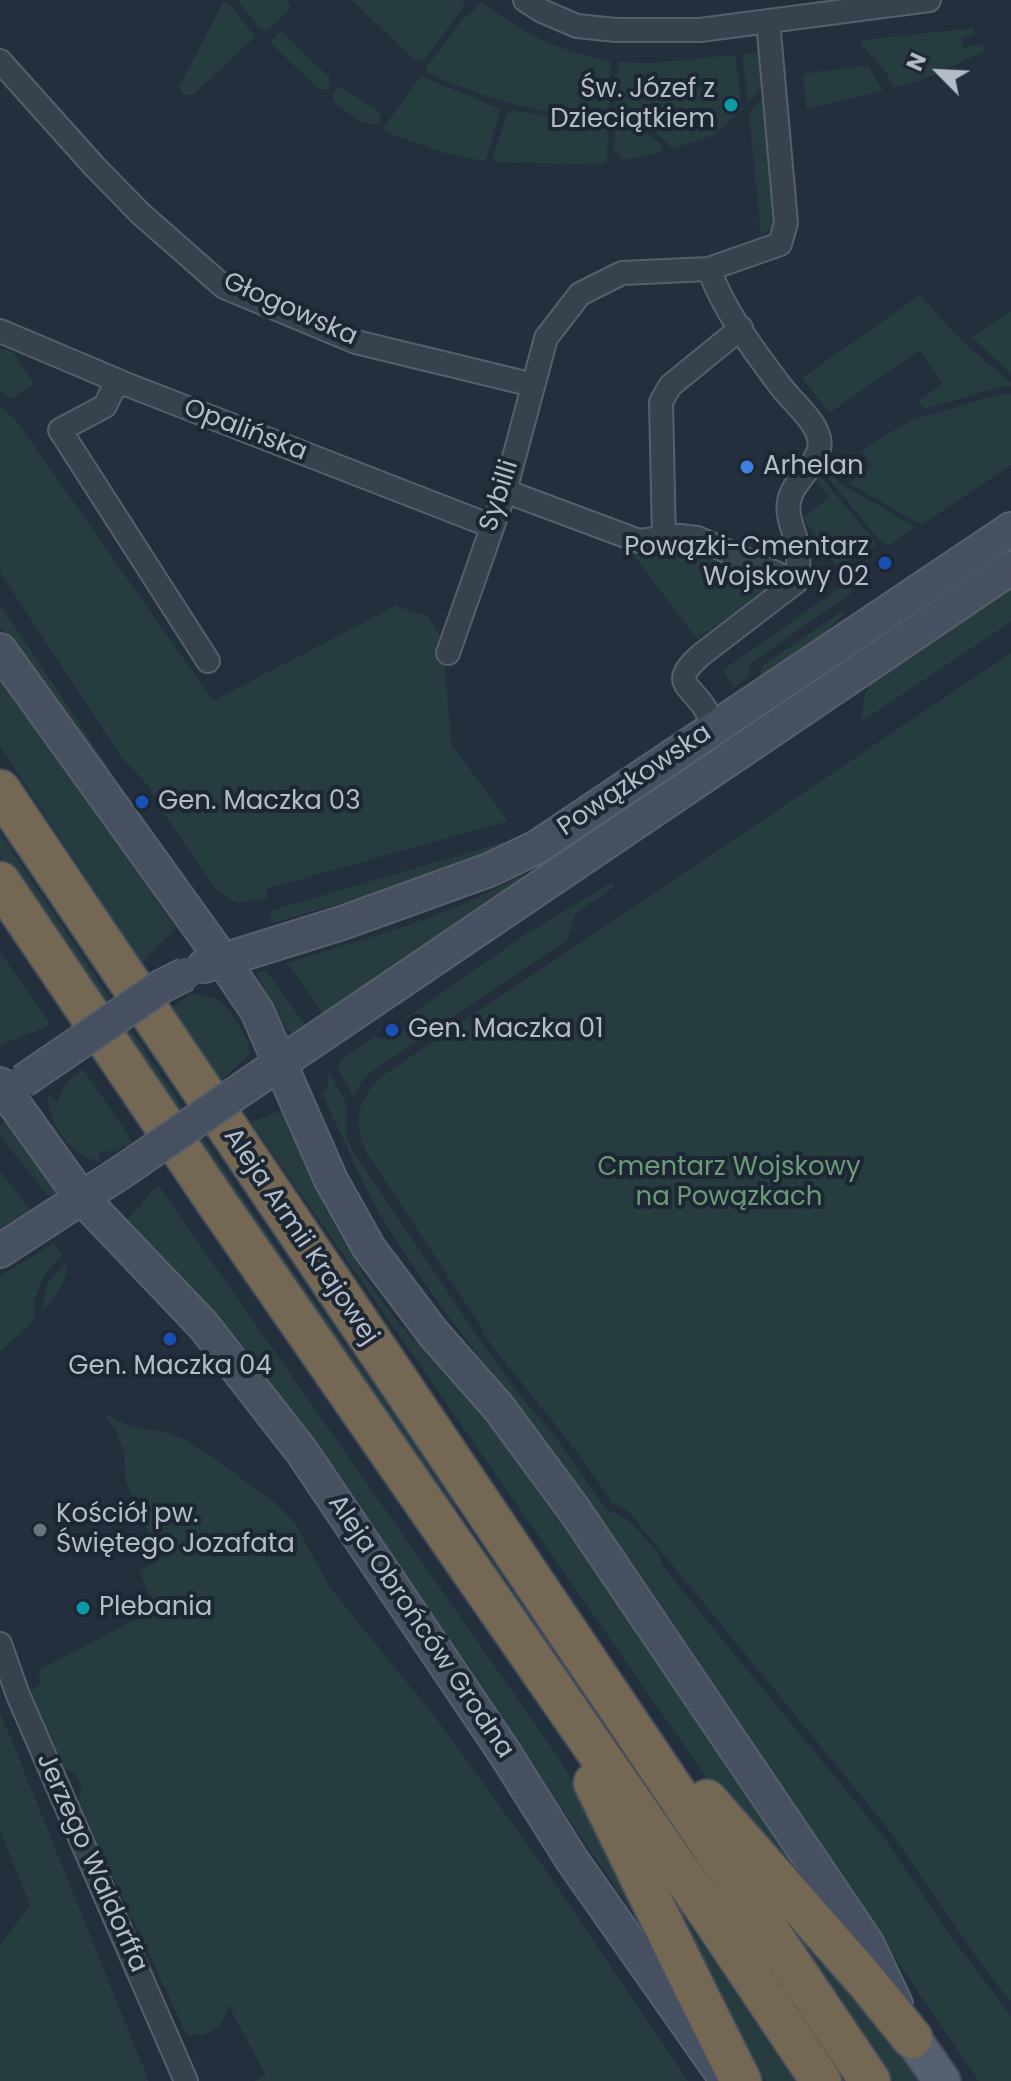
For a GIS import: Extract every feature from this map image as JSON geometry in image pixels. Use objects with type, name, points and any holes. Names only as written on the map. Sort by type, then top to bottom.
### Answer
[{"type":"highway","name":"Aleja Armii Krajowej","points":[[0,790],[256,1173],[604,1682]]},
{"type":"highway","name":"Aleja Armii Krajowej","points":[[0,882],[250,1251],[531,1654]]},
{"type":"highway","points":[[531,1654],[741,2081]]},
{"type":"highway","points":[[531,1654],[821,2081]]},
{"type":"highway","points":[[604,1682],[856,1969],[912,2038]]},
{"type":"highway","points":[[604,1682],[870,2081]]},
{"type":"main road","name":"Powązkowska","points":[[7,1089],[162,986],[186,974],[222,959],[342,923],[489,870],[537,847],[1011,529]]},
{"type":"main road","name":"Powązkowska","points":[[0,1251],[123,1171],[1011,568]]},
{"type":"main road","points":[[0,650],[257,1011],[331,1180],[369,1248],[433,1333],[499,1408],[575,1511],[867,1943],[912,2038],[942,2081]]},
{"type":"main road","name":"Aleja Obrońców Grodna","points":[[7,1089],[81,1197],[203,1325],[302,1452],[504,1752],[572,1860],[727,2081]]},
{"type":"street","points":[[525,0],[577,26],[616,30],[700,30],[929,0]]},
{"type":"street","points":[[713,728],[706,709],[687,688],[684,677],[689,666],[796,582],[798,548],[790,528],[789,512],[792,493],[818,453],[818,435],[780,386],[716,291],[709,269],[780,244],[786,223],[768,21]]},
{"type":"street","name":"Głogowska","points":[[0,61],[132,205],[224,287],[356,342],[521,382]]},
{"type":"street","name":"Sybilli","points":[[448,653],[505,491],[546,338],[580,294],[622,273],[709,269]]},
{"type":"street","points":[[664,539],[661,402],[670,386],[741,328]]},
{"type":"street","name":"Opalińska","points":[[0,331],[123,383],[491,526]]},
{"type":"street","points":[[123,383],[113,389],[105,406],[60,430],[208,661]]},
{"type":"street","points":[[505,491],[639,541],[680,536],[697,538],[796,582]]},
{"type":"street","name":"Jerzego Waldorffa","points":[[0,1644],[18,1695],[186,2081]]},
{"type":"green space","points":[[237,0],[287,0],[291,8],[267,31],[260,28]]},
{"type":"green space","points":[[352,0],[464,0],[463,8],[423,62],[412,58]]},
{"type":"green space","points":[[227,1],[255,37],[193,95],[184,95],[179,87],[223,2]]},
{"type":"green space","points":[[481,1],[542,40],[610,61],[609,119],[590,119],[516,105],[427,73],[426,68],[465,16],[472,13]]},
{"type":"green space","points":[[973,28],[975,34],[961,38],[963,48],[982,44],[985,51],[920,81],[893,87],[883,69],[861,44],[862,40]]},
{"type":"green space","points":[[281,31],[330,78],[329,89],[319,90],[270,42]]},
{"type":"green space","points":[[758,52],[762,87],[748,102],[742,54]]},
{"type":"green space","points":[[735,55],[742,109],[714,135],[673,149],[654,131],[615,120],[618,62],[651,63]]},
{"type":"green space","points":[[863,66],[870,69],[883,91],[806,109],[803,74]]},
{"type":"green space","points":[[421,76],[500,109],[486,161],[447,154],[386,132],[384,127]]},
{"type":"green space","points":[[341,87],[380,112],[380,122],[362,121],[333,102],[333,92]]},
{"type":"green space","points":[[763,98],[778,222],[761,236],[749,112]]},
{"type":"green space","points":[[510,110],[606,126],[607,161],[602,165],[495,162],[493,158]]},
{"type":"green space","points":[[619,128],[647,133],[662,145],[662,152],[623,160],[614,150],[615,131]]},
{"type":"green space","points":[[920,295],[963,342],[1011,383],[1011,387],[1000,387],[924,409],[918,401],[943,384],[920,350],[829,413],[802,378]]},
{"type":"green space","points":[[1011,311],[1011,374],[972,337]]},
{"type":"green space","points":[[0,348],[13,352],[34,384],[11,399],[0,391]]},
{"type":"green space","points":[[1001,394],[1011,394],[1011,465],[921,525],[849,483],[872,465],[861,451],[909,421]]},
{"type":"green space","points":[[0,406],[16,420],[213,701],[395,606],[428,616],[442,639],[452,745],[508,821],[266,889],[268,898],[237,903],[217,891],[148,785],[122,758],[0,572]]},
{"type":"green space","points":[[825,464],[838,482],[915,527],[889,545],[880,541],[820,468]]},
{"type":"green space","points":[[816,471],[877,544],[842,565],[853,584],[850,594],[751,663],[748,677],[734,687],[723,670],[847,583],[803,517],[830,497],[812,476]]},
{"type":"green space","points":[[683,547],[754,573],[767,591],[697,639],[629,549]]},
{"type":"green space","points":[[1011,587],[1011,622],[861,722],[865,694],[872,681]]},
{"type":"green space","points":[[0,604],[112,773],[87,750],[0,627]]},
{"type":"green space","points":[[841,612],[845,613],[816,641],[758,683],[763,665]]},
{"type":"green space","name":"Cmentarz Wojskowy na Powązkach","points":[[1011,653],[1011,2002],[890,1831],[629,1512],[612,1502],[578,1453],[482,1333],[484,1331],[365,1150],[359,1119],[363,1101],[382,1076]]},
{"type":"green space","points":[[0,673],[176,928],[142,963],[0,746]]},
{"type":"green space","points":[[0,833],[269,1237],[459,1506],[450,1513],[261,1244],[0,856]]},
{"type":"green space","points":[[504,842],[505,845],[430,878],[272,923],[270,915],[273,910]]},
{"type":"green space","points":[[523,874],[526,878],[323,1013],[287,963],[467,903]]},
{"type":"green space","points":[[611,883],[615,886],[575,914],[567,940],[370,1073],[354,1097],[337,1067],[341,1059],[374,1037],[388,1040],[405,1029],[406,1018],[523,936]]},
{"type":"green space","points":[[0,952],[51,1025],[0,1045]]},
{"type":"green space","points":[[266,970],[306,1026],[292,1034],[258,977],[257,972]]},
{"type":"green space","points":[[191,993],[222,1003],[232,1013],[247,1041],[249,1054],[219,1083],[170,1010]]},
{"type":"green space","points":[[83,1069],[133,1142],[115,1151],[98,1153],[101,1162],[90,1159],[71,1146],[57,1127],[49,1105],[48,1094],[57,1102],[66,1083]]},
{"type":"green space","points":[[329,1071],[346,1103],[346,1136],[353,1151],[478,1337],[526,1403],[552,1432],[606,1509],[631,1522],[658,1553],[663,1566],[677,1584],[881,1833],[949,1934],[1007,2011],[1011,2017],[1011,2081],[979,2081],[524,1416],[405,1255],[371,1197],[322,1092],[327,1089]]},
{"type":"green space","points":[[283,1110],[327,1212],[363,1274],[398,1323],[476,1403],[566,1524],[824,1907],[736,1817],[697,1764],[251,1122]]},
{"type":"green space","points":[[6,1121],[55,1187],[54,1193],[48,1196],[0,1136],[0,1126]]},
{"type":"green space","points":[[0,1171],[30,1210],[0,1229]]},
{"type":"green space","points":[[158,1185],[552,1748],[583,1797],[661,1954],[422,1604],[217,1324],[126,1221]]},
{"type":"green space","points":[[54,1243],[62,1255],[40,1284],[34,1320],[0,1352],[0,1276]]},
{"type":"green space","points":[[66,1262],[63,1284],[41,1313],[47,1284]]},
{"type":"green space","points":[[110,1416],[131,1427],[164,1432],[183,1439],[274,1502],[295,1523],[329,1586],[438,1721],[543,1866],[688,2081],[255,2081],[265,2074],[229,2006],[220,2026],[203,2035],[187,2035],[78,1803],[82,1786],[75,1773],[58,1761],[31,1691],[41,1684],[38,1670],[156,1609],[139,1571],[166,1556],[157,1552],[128,1488],[124,1473],[125,1455],[116,1430],[105,1417]]},
{"type":"green space","points":[[585,1684],[851,2081],[838,2081],[575,1694]]},
{"type":"green space","points":[[0,1712],[149,2081],[0,2081],[0,1945],[30,1905],[0,1830]]},
{"type":"green space","points":[[777,1907],[851,1990],[923,2081],[894,2081]]},
{"type":"green space","points":[[680,1911],[794,2081],[766,2081],[719,1997],[681,1921]]},
{"type":"place","name":"Św. Józef z Dzieciątkiem","points":[[731,105]]},
{"type":"place","name":"Arhelan","points":[[747,467]]},
{"type":"place","name":"Powązki-Cmentarz Wojskowy 02","points":[[885,563]]},
{"type":"place","name":"Gen. Maczka 03","points":[[142,802]]},
{"type":"place","name":"Gen. Maczka 01","points":[[392,1030]]},
{"type":"place","name":"Gen. Maczka 04","points":[[170,1339]]},
{"type":"place","name":"Kościół pw. Świętego Jozafata","points":[[40,1530]]},
{"type":"place","name":"Plebania","points":[[83,1608]]}]
